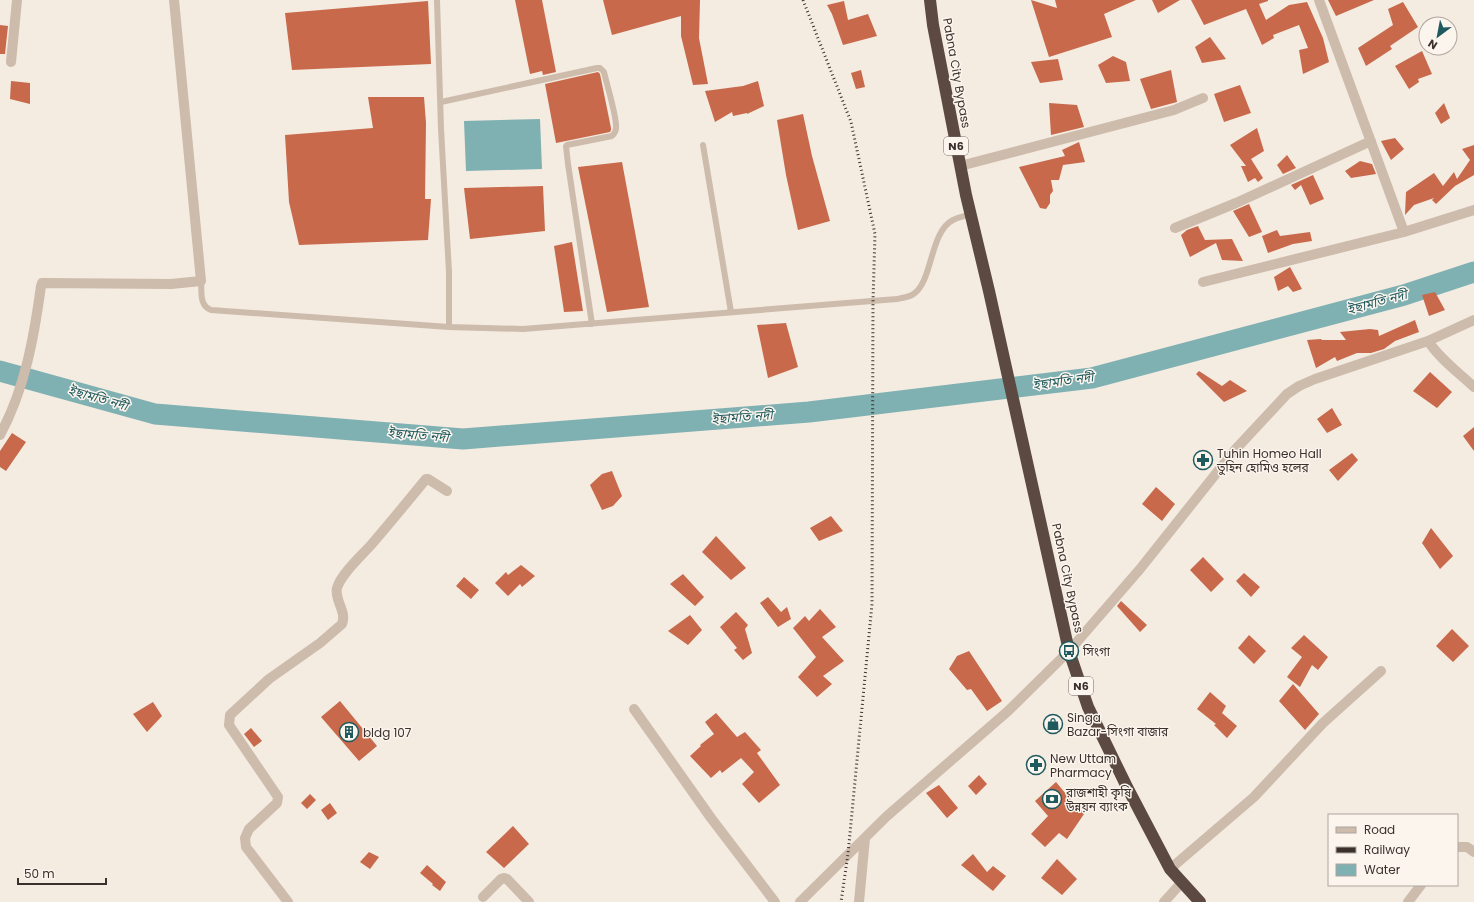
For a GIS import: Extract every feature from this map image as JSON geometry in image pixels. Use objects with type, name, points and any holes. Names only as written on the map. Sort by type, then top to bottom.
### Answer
[{"type":"highway","name":"Pabna City Bypass","points":[[930,0],[960,166],[990,291],[1069,651],[1092,714],[1126,786],[1170,869],[1200,902]]},
{"type":"street","points":[[12,62],[17,0]]},
{"type":"street","points":[[0,435],[10,416],[16,399],[34,333],[42,283],[171,284],[201,282],[174,0]]},
{"type":"street","points":[[1318,0],[1404,232]]},
{"type":"street","points":[[960,166],[1174,110],[1203,98]]},
{"type":"street","points":[[1175,228],[1236,203],[1371,141]]},
{"type":"street","points":[[1203,282],[1404,232],[1474,210]]},
{"type":"street","points":[[800,902],[887,816],[1007,712],[1069,651],[1140,569],[1234,451],[1287,394],[1314,379],[1428,341],[1474,320]]},
{"type":"street","points":[[1428,341],[1443,358],[1474,387]]},
{"type":"street","points":[[288,902],[246,846],[245,838],[249,829],[277,803],[278,797],[229,725],[230,715],[269,679],[320,643],[342,624],[344,619],[337,594],[338,585],[350,567],[426,478],[447,491]]},
{"type":"street","points":[[1170,869],[1254,797],[1323,723],[1381,672]]},
{"type":"street","points":[[634,709],[711,818],[775,902]]},
{"type":"street","points":[[859,902],[865,838]]},
{"type":"street","points":[[1458,847],[1467,847],[1474,852]]},
{"type":"street","points":[[483,897],[501,879],[504,878],[508,879],[529,902]]},
{"type":"street","points":[[1164,902],[1182,882]]},
{"type":"street","points":[[1408,902],[1420,886]]},
{"type":"lane","points":[[437,0],[440,102],[449,272],[449,327]]},
{"type":"lane","points":[[440,102],[594,68],[600,68],[604,72],[615,119],[615,133],[612,136],[567,144],[566,146],[592,324]]},
{"type":"lane","points":[[702,145],[731,312]]},
{"type":"lane","points":[[201,282],[202,303],[205,308],[211,310],[449,327],[523,329],[897,299],[913,295],[920,288],[940,233],[952,220],[971,214]]},
{"type":"water","points":[[540,119],[542,169],[466,171],[464,121]]},
{"type":"building","points":[[515,0],[542,0],[556,72],[543,75],[542,71],[530,74]]},
{"type":"building","points":[[603,0],[700,0],[699,38],[708,84],[693,85],[681,36],[681,16],[612,35]]},
{"type":"building","points":[[1031,0],[1057,8],[1055,0],[1136,0],[1104,14],[1112,37],[1049,57]]},
{"type":"building","points":[[1152,0],[1180,0],[1158,13]]},
{"type":"building","points":[[1191,0],[1268,0],[1259,4],[1266,20],[1289,5],[1307,2],[1323,38],[1329,62],[1303,74],[1299,50],[1308,48],[1299,25],[1273,35],[1274,38],[1262,45],[1246,9],[1204,25]]},
{"type":"building","points":[[1328,0],[1374,0],[1336,16]]},
{"type":"building","points":[[428,1],[431,64],[292,70],[285,13]]},
{"type":"building","points":[[844,1],[848,20],[868,14],[877,36],[843,45],[832,14],[827,5]]},
{"type":"building","points":[[1403,2],[1418,27],[1390,46],[1392,49],[1366,66],[1358,48],[1393,25],[1388,9]]},
{"type":"building","points":[[0,25],[8,26],[5,54],[0,54]]},
{"type":"building","points":[[1210,37],[1226,59],[1202,63],[1195,47]]},
{"type":"building","points":[[1418,53],[1418,56],[1424,56],[1432,74],[1418,79],[1419,82],[1409,89],[1395,66]]},
{"type":"building","points":[[1113,56],[1126,62],[1130,81],[1106,83],[1098,65]]},
{"type":"building","points":[[1058,59],[1063,80],[1040,83],[1031,62]]},
{"type":"building","points":[[861,70],[865,87],[856,89],[851,73]]},
{"type":"building","points":[[1171,70],[1177,102],[1151,109],[1140,79]]},
{"type":"building","points":[[598,72],[600,74],[611,128],[610,132],[556,143],[545,84]]},
{"type":"building","points":[[11,81],[30,83],[30,104],[10,99]]},
{"type":"building","points":[[758,81],[764,106],[747,114],[733,116],[732,112],[715,122],[705,91],[743,86]]},
{"type":"building","points":[[1240,85],[1251,113],[1224,122],[1214,94]]},
{"type":"building","points":[[368,97],[424,97],[426,123],[425,199],[431,199],[428,240],[299,245],[289,202],[285,135],[373,128]]},
{"type":"building","points":[[1049,103],[1077,105],[1084,127],[1051,135]]},
{"type":"building","points":[[1444,103],[1450,118],[1441,124],[1435,113]]},
{"type":"building","points":[[803,114],[812,156],[830,221],[798,230],[786,175],[777,120]]},
{"type":"building","points":[[1257,128],[1264,151],[1251,159],[1263,178],[1258,182],[1255,178],[1248,182],[1241,166],[1246,166],[1230,145]]},
{"type":"building","points":[[1395,138],[1404,149],[1391,160],[1381,141]]},
{"type":"building","points":[[1079,142],[1085,162],[1063,165],[1059,180],[1051,180],[1053,191],[1050,195],[1050,203],[1046,209],[1040,208],[1019,167],[1065,156],[1062,150]]},
{"type":"building","points":[[1474,145],[1474,175],[1455,186],[1436,204],[1432,200],[1434,198],[1414,205],[1405,215],[1406,192],[1434,173],[1443,186],[1454,172],[1457,179],[1470,160],[1462,149]]},
{"type":"building","points":[[1287,155],[1296,168],[1283,174],[1277,165]]},
{"type":"building","points":[[1360,161],[1372,164],[1376,174],[1351,178],[1345,171]]},
{"type":"building","points":[[622,162],[649,307],[607,312],[578,167]]},
{"type":"building","points":[[1313,175],[1324,199],[1310,205],[1301,185],[1295,190],[1291,185]]},
{"type":"building","points":[[543,186],[545,231],[470,239],[464,188]]},
{"type":"building","points":[[1249,204],[1262,232],[1249,237],[1233,211]]},
{"type":"building","points":[[1198,226],[1205,240],[1232,239],[1243,261],[1222,260],[1216,243],[1190,257],[1181,235],[1187,230]]},
{"type":"building","points":[[1277,230],[1280,236],[1310,232],[1312,241],[1293,244],[1268,253],[1262,236]]},
{"type":"building","points":[[572,242],[583,311],[564,312],[554,246]]},
{"type":"building","points":[[1290,267],[1302,289],[1293,292],[1288,286],[1278,291],[1274,277]]},
{"type":"building","points":[[1435,292],[1445,310],[1429,316],[1422,295]]},
{"type":"building","points":[[1415,320],[1419,332],[1395,341],[1384,349],[1371,353],[1357,353],[1337,361],[1335,357],[1316,368],[1307,340],[1346,340],[1340,332],[1370,329],[1378,330],[1379,336]]},
{"type":"building","points":[[786,323],[798,367],[768,378],[757,325]]},
{"type":"building","points":[[1199,371],[1222,386],[1230,380],[1247,391],[1224,402],[1196,374]]},
{"type":"building","points":[[1430,372],[1452,392],[1437,408],[1413,391]]},
{"type":"building","points":[[1332,408],[1342,425],[1327,433],[1317,419]]},
{"type":"building","points":[[1474,427],[1474,451],[1463,436]]},
{"type":"building","points":[[12,433],[26,442],[6,471],[0,467],[0,451]]},
{"type":"building","points":[[1352,453],[1358,460],[1338,481],[1329,470]]},
{"type":"building","points":[[612,471],[622,496],[613,506],[602,510],[590,485],[602,474]]},
{"type":"building","points":[[1156,487],[1175,504],[1162,521],[1142,504]]},
{"type":"building","points":[[831,516],[843,531],[819,541],[810,528]]},
{"type":"building","points":[[1431,528],[1453,556],[1440,569],[1422,543]]},
{"type":"building","points":[[716,536],[746,568],[731,580],[702,552]]},
{"type":"building","points":[[1203,557],[1224,579],[1211,592],[1190,570]]},
{"type":"building","points":[[521,565],[535,576],[522,587],[520,584],[508,596],[495,583],[506,572],[508,575]]},
{"type":"building","points":[[1244,573],[1260,587],[1251,597],[1236,581]]},
{"type":"building","points":[[683,574],[704,597],[695,606],[670,584]]},
{"type":"building","points":[[464,577],[479,590],[471,599],[456,586]]},
{"type":"building","points":[[768,597],[781,612],[787,607],[791,619],[778,627],[760,603]]},
{"type":"building","points":[[1121,601],[1147,625],[1140,632],[1117,606]]},
{"type":"building","points":[[820,609],[836,627],[822,637],[844,661],[823,676],[832,684],[817,697],[798,677],[816,657],[793,628],[805,616],[809,621]]},
{"type":"building","points":[[736,612],[748,625],[745,629],[752,653],[743,660],[734,650],[737,648],[720,627]]},
{"type":"building","points":[[690,615],[702,630],[688,645],[668,631]]},
{"type":"building","points":[[1452,629],[1469,646],[1453,662],[1436,646]]},
{"type":"building","points":[[1249,635],[1266,651],[1254,664],[1238,648]]},
{"type":"building","points":[[1304,635],[1328,657],[1318,670],[1312,665],[1300,687],[1287,677],[1302,657],[1291,648]]},
{"type":"building","points":[[969,651],[1002,701],[987,711],[971,689],[967,690],[949,669],[957,656]]},
{"type":"building","points":[[1293,684],[1319,714],[1305,730],[1279,701]]},
{"type":"building","points":[[1210,692],[1226,706],[1222,713],[1237,726],[1227,738],[1214,725],[1216,724],[1197,709]]},
{"type":"building","name":"bldg 107","points":[[340,701],[377,746],[359,761],[321,717]]},
{"type":"building","points":[[153,702],[162,716],[147,732],[133,714]]},
{"type":"building","points":[[716,713],[737,737],[745,732],[761,750],[757,753],[780,785],[759,803],[742,784],[754,772],[741,758],[722,773],[720,770],[711,778],[690,756],[701,746],[700,745],[714,734],[705,722]]},
{"type":"building","points":[[251,728],[262,741],[254,747],[244,734]]},
{"type":"building","points":[[979,775],[987,784],[976,795],[968,786]]},
{"type":"building","points":[[1056,782],[1076,806],[1078,805],[1084,814],[1067,839],[1059,833],[1045,847],[1031,834],[1048,816],[1035,801]]},
{"type":"building","points":[[939,785],[958,808],[947,818],[926,793]]},
{"type":"building","points":[[310,794],[316,800],[307,809],[301,803]]},
{"type":"building","points":[[330,803],[337,813],[328,820],[321,810]]},
{"type":"building","points":[[513,826],[529,844],[504,868],[486,852]]},
{"type":"building","points":[[369,852],[379,857],[370,869],[360,862]]},
{"type":"building","points":[[973,854],[987,872],[993,866],[1006,876],[993,891],[961,865]]},
{"type":"building","points":[[1057,859],[1077,879],[1062,895],[1041,878]]},
{"type":"building","points":[[427,865],[446,882],[440,891],[420,873]]},
{"type":"waterway","name":"ইছামতি নদী","points":[[0,371],[155,414],[463,439],[809,412],[1092,378],[1404,295],[1474,272]]},
{"type":"railway","points":[[803,0],[851,122],[875,234],[873,301],[872,604],[848,854],[841,902]]},
{"type":"place","name":"Tuhin Homeo Hall তুহিন হোমিও হলের","points":[[1203,460]]},
{"type":"place","name":"সিংগা","points":[[1069,651]]},
{"type":"place","name":"Singa Bazar-সিংগা বাজার","points":[[1053,724]]},
{"type":"place","name":"bldg 107","points":[[349,732]]},
{"type":"place","name":"New Uttam Pharmacy","points":[[1036,765]]},
{"type":"place","name":"রাজশাহী কৃষি উন্নয়ন ব্যাংক","points":[[1052,799]]}]
